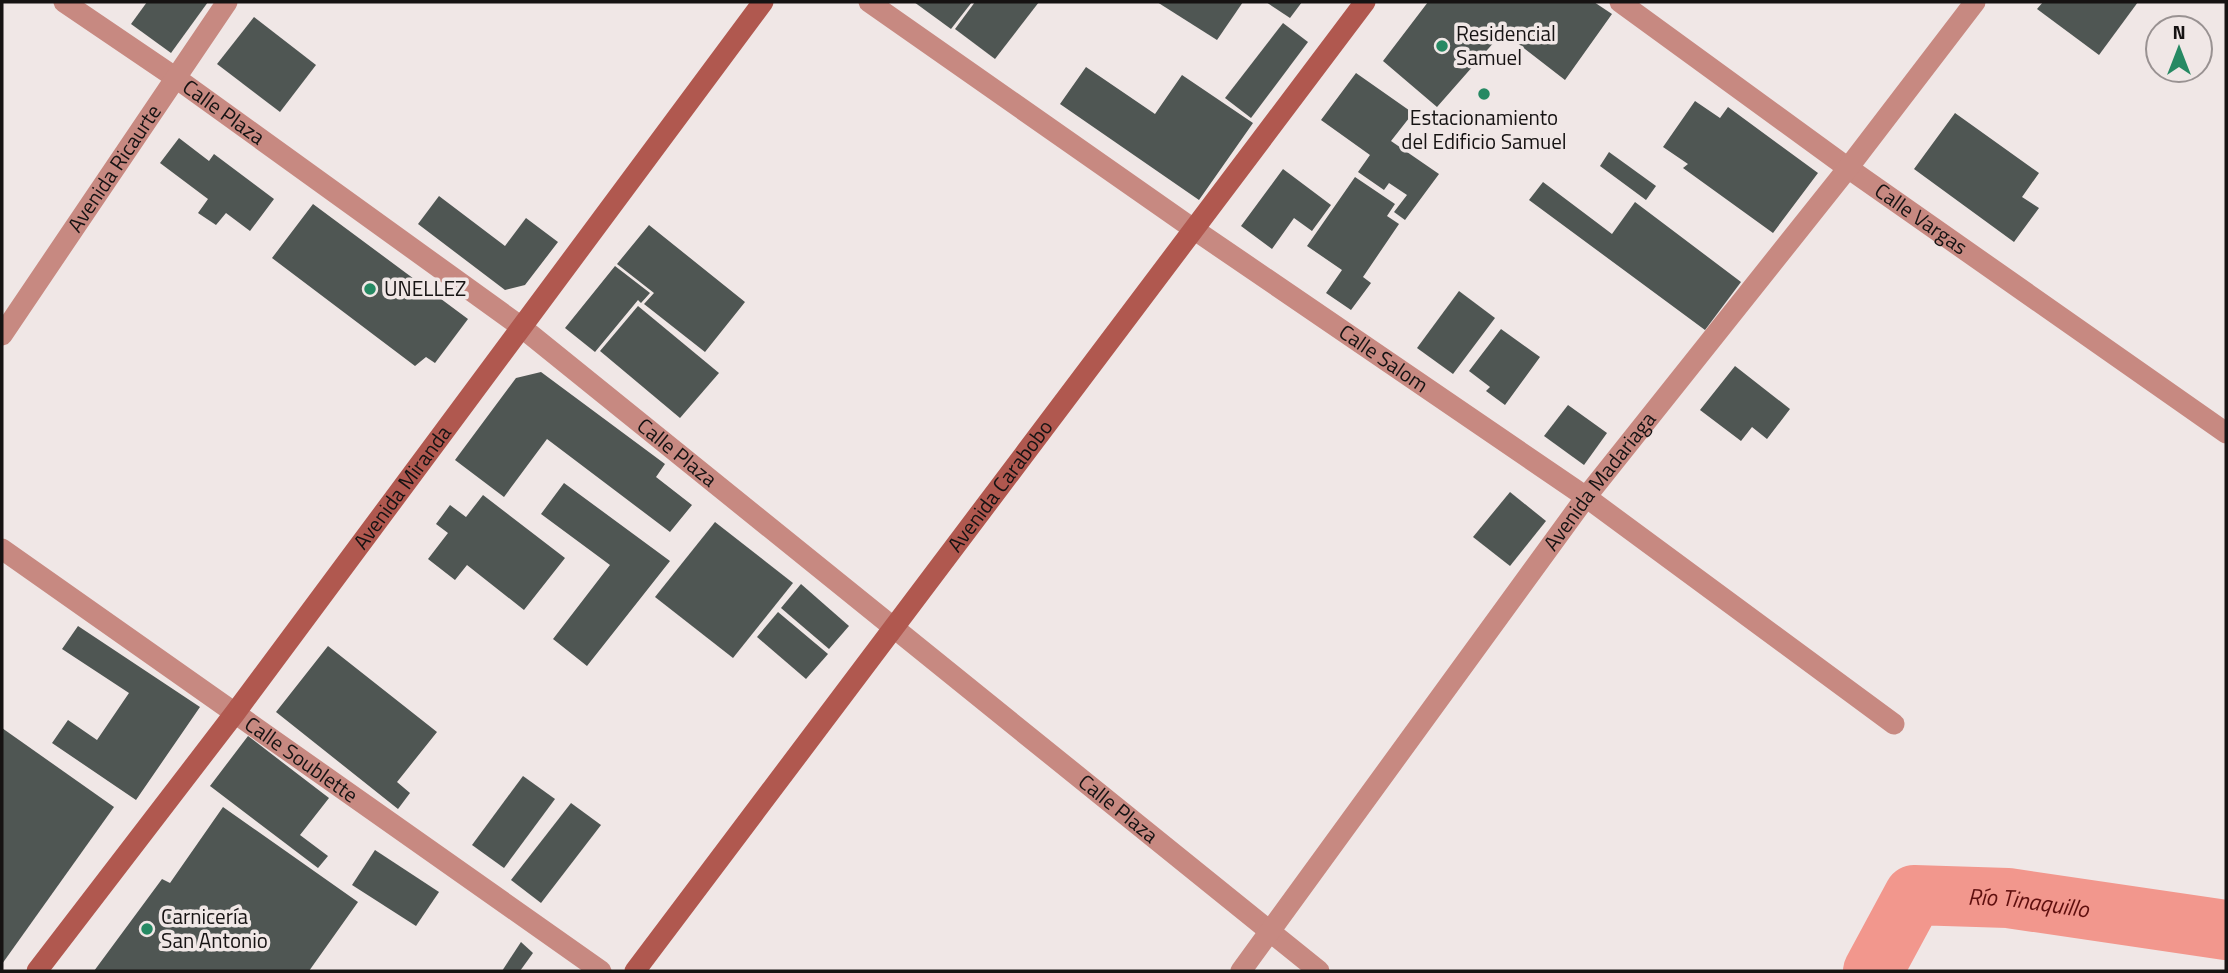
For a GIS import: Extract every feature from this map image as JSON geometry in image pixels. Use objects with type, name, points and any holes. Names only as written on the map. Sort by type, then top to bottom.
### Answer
[{"type":"street","name":"Calle Plaza","points":[[64,2],[176,78],[520,326],[892,630],[1319,971]]},
{"type":"street","name":"Avenida Ricaurte","points":[[2,335],[227,2]]},
{"type":"street","name":"Avenida Miranda","points":[[37,971],[236,713],[520,326],[763,2]]},
{"type":"street","name":"Calle Salom","points":[[869,2],[1192,228],[1586,497],[1894,724]]},
{"type":"street","name":"Avenida Carabobo","points":[[635,971],[1192,228],[1365,2]]},
{"type":"street","name":"Calle Vargas","points":[[1620,2],[1848,168],[2226,433]]},
{"type":"street","name":"Avenida Madariaga","points":[[1241,971],[1586,497],[1848,168],[1975,2]]},
{"type":"street","name":"Calle Soublette","points":[[2,549],[601,971]]},
{"type":"building","points":[[147,2],[208,2],[171,53],[131,24]]},
{"type":"building","points":[[914,2],[972,2],[951,29]]},
{"type":"building","points":[[975,2],[1039,2],[995,59],[955,29]]},
{"type":"building","points":[[1157,2],[1243,2],[1217,40]]},
{"type":"building","points":[[1266,2],[1302,2],[1290,18]]},
{"type":"building","name":"Residencial Samuel","points":[[1428,2],[1594,2],[1612,14],[1565,80],[1503,32],[1437,107],[1383,61]]},
{"type":"building","points":[[2043,2],[2138,2],[2099,55],[2037,9]]},
{"type":"building","points":[[254,17],[316,65],[280,112],[217,64]]},
{"type":"building","points":[[1283,23],[1308,42],[1251,118],[1225,98]]},
{"type":"building","points":[[1086,67],[1155,114],[1182,75],[1253,123],[1199,200],[1060,104]]},
{"type":"building","points":[[1356,73],[1413,113],[1391,141],[1439,174],[1405,220],[1394,212],[1407,195],[1389,183],[1384,190],[1358,172],[1370,155],[1321,120]]},
{"type":"building","points":[[1695,101],[1720,118],[1728,107],[1818,173],[1773,233],[1683,168],[1688,164],[1663,147]]},
{"type":"building","points":[[1955,113],[2039,173],[2022,197],[2039,208],[2014,242],[1914,169]]},
{"type":"building","points":[[179,138],[209,161],[214,154],[274,199],[250,231],[226,213],[216,225],[198,213],[208,199],[160,163]]},
{"type":"building","points":[[1609,152],[1656,186],[1646,200],[1600,166]]},
{"type":"building","points":[[1283,169],[1331,205],[1312,231],[1294,218],[1272,249],[1241,226]]},
{"type":"building","points":[[1355,177],[1395,204],[1387,216],[1399,224],[1363,277],[1371,283],[1351,310],[1326,293],[1342,270],[1307,246]]},
{"type":"building","points":[[1543,182],[1612,234],[1635,202],[1741,282],[1705,330],[1529,200]]},
{"type":"building","points":[[439,196],[505,246],[526,218],[558,242],[525,285],[505,290],[418,224]]},
{"type":"building","name":"UNELLEZ","points":[[313,204],[468,319],[435,363],[426,357],[415,366],[272,258]]},
{"type":"building","points":[[649,225],[745,302],[705,352],[644,304],[654,293],[617,264]]},
{"type":"building","points":[[615,266],[650,293],[641,303],[638,300],[595,352],[565,328]]},
{"type":"building","points":[[1459,291],[1495,318],[1453,374],[1417,348]]},
{"type":"building","points":[[638,306],[719,373],[680,418],[600,351]]},
{"type":"building","points":[[1501,329],[1540,357],[1505,405],[1486,391],[1490,387],[1469,371]]},
{"type":"building","points":[[1735,366],[1790,409],[1767,439],[1752,427],[1741,441],[1700,410]]},
{"type":"building","points":[[541,372],[665,464],[656,477],[692,505],[670,532],[547,439],[504,497],[455,460],[516,378]]},
{"type":"building","points":[[1568,405],[1607,433],[1584,465],[1544,436]]},
{"type":"building","points":[[564,483],[670,561],[587,666],[553,639],[610,565],[541,514]]},
{"type":"building","points":[[1510,492],[1546,521],[1510,566],[1473,537]]},
{"type":"building","points":[[483,495],[565,558],[524,610],[467,565],[455,580],[428,559],[448,533],[436,524],[450,505],[466,517]]},
{"type":"building","points":[[715,522],[793,583],[733,658],[655,597]]},
{"type":"building","points":[[801,584],[849,626],[829,649],[781,608]]},
{"type":"building","points":[[778,612],[828,654],[806,679],[757,637]]},
{"type":"building","points":[[78,626],[200,707],[136,800],[52,743],[68,720],[97,740],[129,693],[62,649]]},
{"type":"building","points":[[328,646],[437,732],[397,782],[410,793],[398,809],[276,712]]},
{"type":"building","points":[[2,728],[114,807],[2,964]]},
{"type":"building","points":[[248,736],[329,798],[300,835],[328,856],[318,868],[210,786]]},
{"type":"building","points":[[523,776],[555,799],[504,868],[472,845]]},
{"type":"building","points":[[571,803],[601,825],[541,903],[511,880]]},
{"type":"building","points":[[223,807],[358,902],[309,971],[94,971],[162,879],[170,883]]},
{"type":"building","points":[[375,850],[439,892],[416,926],[352,885]]},
{"type":"building","points":[[521,942],[533,953],[520,971],[502,971]]},
{"type":"waterway","name":"Río Tinaquillo","points":[[1873,971],[1914,895],[2008,898],[2226,930]]},
{"type":"place","name":"Residencial Samuel","points":[[1442,46]]},
{"type":"place","name":"Estacionamiento del Edificio Samuel","points":[[1484,94]]},
{"type":"place","name":"UNELLEZ","points":[[370,289]]},
{"type":"place","name":"Carnicería San Antonio","points":[[147,929]]}]
